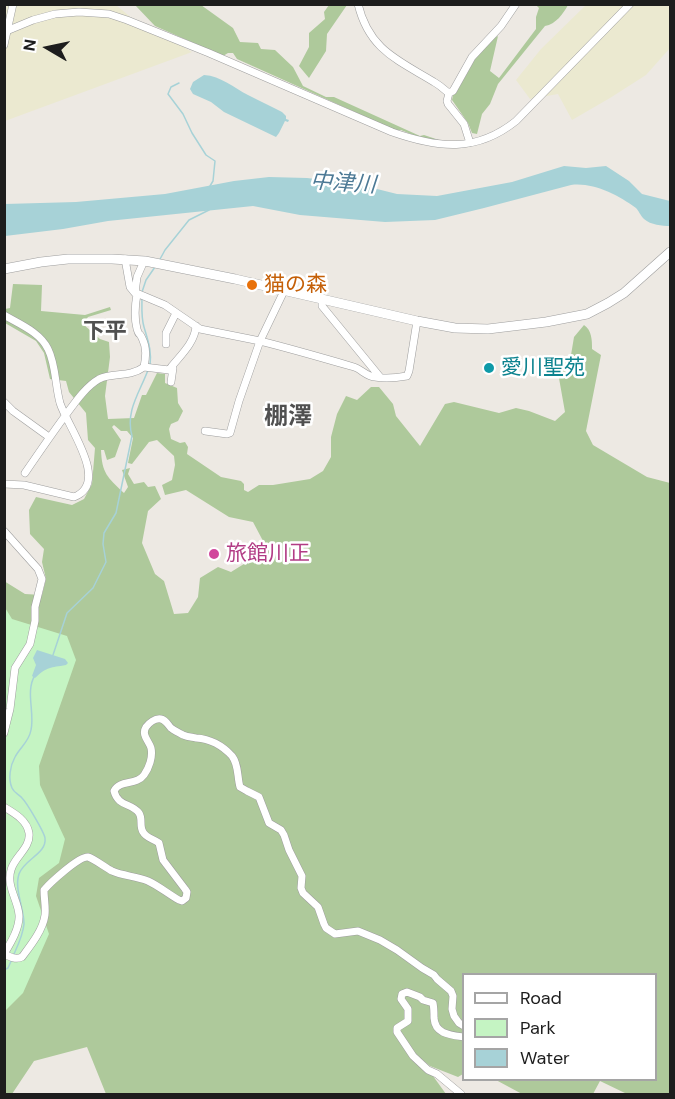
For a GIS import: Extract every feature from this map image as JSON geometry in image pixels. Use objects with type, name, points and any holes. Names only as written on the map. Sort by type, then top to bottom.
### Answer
[{"type":"street","points":[[4,45],[13,4]]},
{"type":"street","points":[[358,4],[369,32],[384,52],[438,83],[449,93]]},
{"type":"street","points":[[470,143],[464,124],[448,104],[449,93],[453,91],[472,57],[501,26],[516,4]]},
{"type":"street","points":[[6,32],[33,20],[55,14],[79,12],[109,14],[210,53],[405,137],[450,145],[489,138],[506,129],[630,4]]},
{"type":"street","points":[[4,269],[68,259],[144,261],[417,321],[455,328],[488,329],[587,314],[624,293],[670,252]]},
{"type":"street","points":[[126,259],[130,287],[137,294],[165,305],[200,329],[305,352],[359,369],[375,378],[396,379],[407,376],[417,321]]},
{"type":"street","points":[[144,261],[137,277],[135,318],[138,333],[146,348],[148,368]]},
{"type":"street","points":[[205,431],[230,433],[260,341],[284,291]]},
{"type":"street","points":[[322,299],[322,306],[380,377]]},
{"type":"street","points":[[166,344],[165,333],[176,313]]},
{"type":"street","points":[[4,315],[33,332],[42,339],[48,349],[60,402],[86,459],[88,477],[83,492],[69,497],[24,485],[4,484]]},
{"type":"street","points":[[25,473],[81,395],[99,379],[122,376],[148,368],[169,370],[190,343],[196,327]]},
{"type":"street","points":[[171,382],[172,366]]},
{"type":"street","points":[[4,402],[49,437]]},
{"type":"street","points":[[4,531],[38,569],[42,579],[35,607],[35,621],[30,644],[15,668],[10,710],[4,733]]},
{"type":"street","points":[[4,807],[24,822],[29,834],[28,841],[11,870],[12,891],[19,915],[14,934],[4,954],[22,957],[41,927],[45,914],[44,892],[46,888],[82,858],[89,858],[125,876],[148,881],[179,900],[186,898],[187,892],[163,860],[159,843],[143,833],[139,813],[121,802],[114,791],[119,785],[139,780],[144,775],[151,751],[144,737],[145,728],[155,719],[161,719],[172,729],[185,736],[214,742],[224,748],[234,759],[240,787],[259,797],[269,823],[281,830],[302,876],[302,891],[318,907],[326,928],[335,933],[358,931],[380,940],[434,975],[452,992],[454,1016],[462,1025]]},
{"type":"street","points":[[461,1095],[413,1056],[397,1032],[397,1028],[408,1021],[408,1009],[401,999],[402,994],[407,992],[432,1003],[435,1023],[439,1029],[445,1034],[462,1037]]},
{"type":"shaded area","points":[[5,5],[116,5],[146,30],[192,52],[5,121]]},
{"type":"shaded area","points":[[586,5],[670,5],[670,48],[646,75],[572,120],[558,94],[530,99],[516,80],[541,49]]},
{"type":"green space","points":[[135,5],[201,5],[233,28],[240,42],[258,43],[261,49],[275,50],[293,67],[303,86],[326,97],[334,97],[420,136],[424,135],[439,140],[418,137],[395,130],[237,59],[233,53],[223,56],[155,26]]},
{"type":"green space","points":[[329,5],[347,5],[327,34],[326,51],[309,78],[299,66],[309,47],[309,33],[325,19],[324,12]]},
{"type":"green space","points":[[536,5],[568,5],[556,21],[545,26],[498,84],[490,104],[482,114],[477,134],[472,133],[452,100],[453,95],[475,59],[498,36],[490,71],[499,78],[536,29],[539,8]]},
{"type":"green space","points":[[13,284],[42,285],[41,311],[85,315],[110,307],[111,310],[88,317],[83,324],[100,339],[109,342],[110,357],[105,396],[108,419],[134,418],[142,395],[146,395],[157,373],[165,374],[165,383],[177,388],[178,403],[183,411],[178,421],[171,424],[169,429],[171,439],[180,443],[185,442],[188,447],[187,454],[221,477],[241,481],[244,484],[244,490],[248,492],[259,485],[310,479],[323,471],[331,457],[331,437],[337,414],[346,396],[357,400],[371,387],[379,387],[393,404],[396,416],[420,446],[445,404],[454,402],[499,413],[516,408],[555,421],[565,412],[557,367],[560,359],[571,355],[574,337],[584,325],[587,327],[591,336],[592,349],[601,355],[586,431],[593,445],[647,477],[670,483],[670,1094],[627,1094],[600,1081],[657,1081],[657,973],[462,973],[462,1075],[458,1077],[430,1066],[414,1053],[410,1056],[433,1076],[446,1094],[106,1094],[87,1047],[34,1061],[12,1094],[5,1094],[4,581],[25,594],[42,595],[46,579],[42,562],[44,549],[30,534],[29,510],[36,497],[72,505],[84,499],[92,484],[95,448],[88,440],[86,413],[69,392],[66,381],[50,379],[44,353],[36,341],[5,323],[5,309],[10,308]],"holes":[[[114,425],[121,431],[127,431],[133,438],[128,463],[132,464],[149,442],[157,440],[174,456],[172,480],[162,485],[165,495],[186,490],[229,517],[253,522],[262,539],[260,554],[231,572],[218,567],[200,578],[198,597],[188,613],[174,614],[164,581],[155,574],[142,543],[148,511],[161,499],[155,486],[148,487],[144,482],[134,484],[128,474],[130,468],[122,470],[128,487],[124,493],[104,469],[101,450],[104,450],[107,460],[115,457],[121,440],[112,427]]]},
{"type":"green space","points":[[4,606],[12,619],[67,636],[76,660],[39,766],[40,785],[65,839],[59,863],[39,878],[36,896],[49,934],[23,993],[5,1011]]},
{"type":"green space","points":[[498,1081],[600,1081],[593,1094],[522,1094]]},
{"type":"water","points":[[204,75],[222,80],[282,112],[289,120],[288,122],[285,121],[276,137],[224,112],[211,102],[193,94],[190,89],[193,82]]},
{"type":"water","name":"中津川","points":[[564,166],[586,168],[606,166],[629,181],[642,194],[670,201],[670,226],[647,221],[636,208],[613,194],[588,186],[571,185],[435,220],[385,222],[300,215],[253,206],[108,221],[5,236],[5,204],[76,202],[165,194],[269,177],[307,178],[357,184],[397,194],[437,196],[512,182]]},
{"type":"water","points":[[37,650],[65,659],[68,663],[46,669],[35,678],[32,676],[36,665],[33,658]]},
{"type":"waterway","points":[[179,83],[171,87],[168,94],[183,114],[206,155],[215,161],[213,181],[210,186]]},
{"type":"waterway","points":[[159,261],[189,220],[209,210]]},
{"type":"waterway","points":[[142,292],[146,280],[155,267]]},
{"type":"waterway","points":[[142,297],[142,320],[150,351],[150,366]]},
{"type":"waterway","points":[[53,655],[67,613],[93,588],[106,562],[104,533],[116,513],[132,436],[130,418],[134,402],[148,370]]},
{"type":"waterway","points":[[14,954],[24,924],[18,886],[19,874],[25,864],[45,844],[39,824],[21,797],[13,790],[10,781],[13,761],[31,730],[30,695],[35,675]]},
{"type":"waterway","points":[[4,970],[8,968],[12,959]]},
{"type":"place","name":"猫の森","points":[[252,285]]},
{"type":"place","name":"愛川聖苑","points":[[489,368]]},
{"type":"place","name":"旅館川正","points":[[214,554]]},
{"type":"district","name":"下平","points":[[105,332]]},
{"type":"district","name":"棚澤","points":[[288,418]]}]
